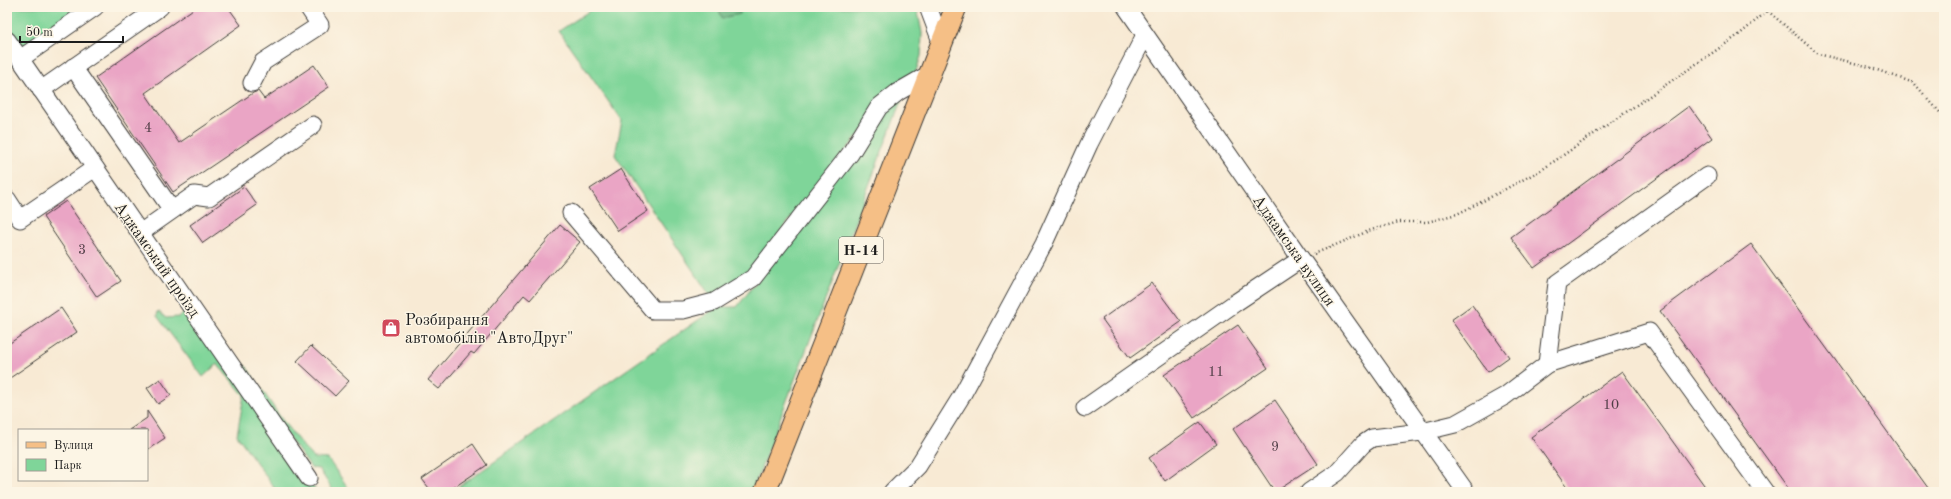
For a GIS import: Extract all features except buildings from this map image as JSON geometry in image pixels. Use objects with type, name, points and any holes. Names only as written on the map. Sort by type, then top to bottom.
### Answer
[{"type":"main road","name":"Н-14","points":[[765,492],[956,7]]},
{"type":"street","points":[[20,59],[95,7]]},
{"type":"street","points":[[41,90],[160,7]]},
{"type":"street","points":[[252,83],[263,62],[320,24],[308,7]]},
{"type":"street","points":[[928,7],[942,44]]},
{"type":"street","name":"Аджамська вулиця","points":[[1126,7],[1301,260],[1466,492]]},
{"type":"street","points":[[892,492],[918,466],[961,397],[1044,243],[1089,144],[1145,35]]},
{"type":"street","name":"Аджамський проїзд","points":[[7,40],[309,478]]},
{"type":"street","points":[[73,67],[172,210]]},
{"type":"street","points":[[571,213],[653,310],[683,310],[714,302],[753,278],[850,154],[879,107],[898,92],[931,73]]},
{"type":"street","points":[[140,233],[194,195],[209,197],[313,125]]},
{"type":"street","points":[[7,199],[20,219],[95,168]]},
{"type":"street","points":[[1547,364],[1557,282],[1706,176]]},
{"type":"street","points":[[1085,408],[1235,303],[1301,260]]},
{"type":"street","points":[[1309,492],[1337,473],[1362,444],[1372,438],[1422,432],[1456,424],[1505,396],[1547,364],[1649,332],[1765,492]]},
{"type":"path","points":[[1301,260],[1371,230],[1399,222],[1427,222],[1457,214],[1543,169],[1740,34],[1772,7]]},
{"type":"path","points":[[1768,11],[1818,54],[1866,66],[1914,83],[1944,117]]},
{"type":"green space","points":[[7,7],[81,7],[19,49],[7,32]]},
{"type":"green space","points":[[595,7],[917,7],[922,33],[921,56],[915,74],[842,154],[747,274],[711,297],[615,155],[622,121],[559,31]]},
{"type":"green space","points":[[718,7],[740,7],[740,14],[722,18]]},
{"type":"green space","points":[[905,91],[752,492],[451,492],[717,307],[737,307],[797,229],[882,109]]},
{"type":"green space","points":[[186,310],[317,492],[277,492],[237,435],[244,395],[217,364],[203,377],[157,316],[158,311],[166,318],[179,317]]},
{"type":"green space","points":[[237,366],[246,366],[285,424],[313,458],[328,459],[351,492],[334,492],[319,469],[311,468]]},
{"type":"place","name":"Розбирання автомобілів \"АвтоДруг\"","points":[[391,328]]}]
